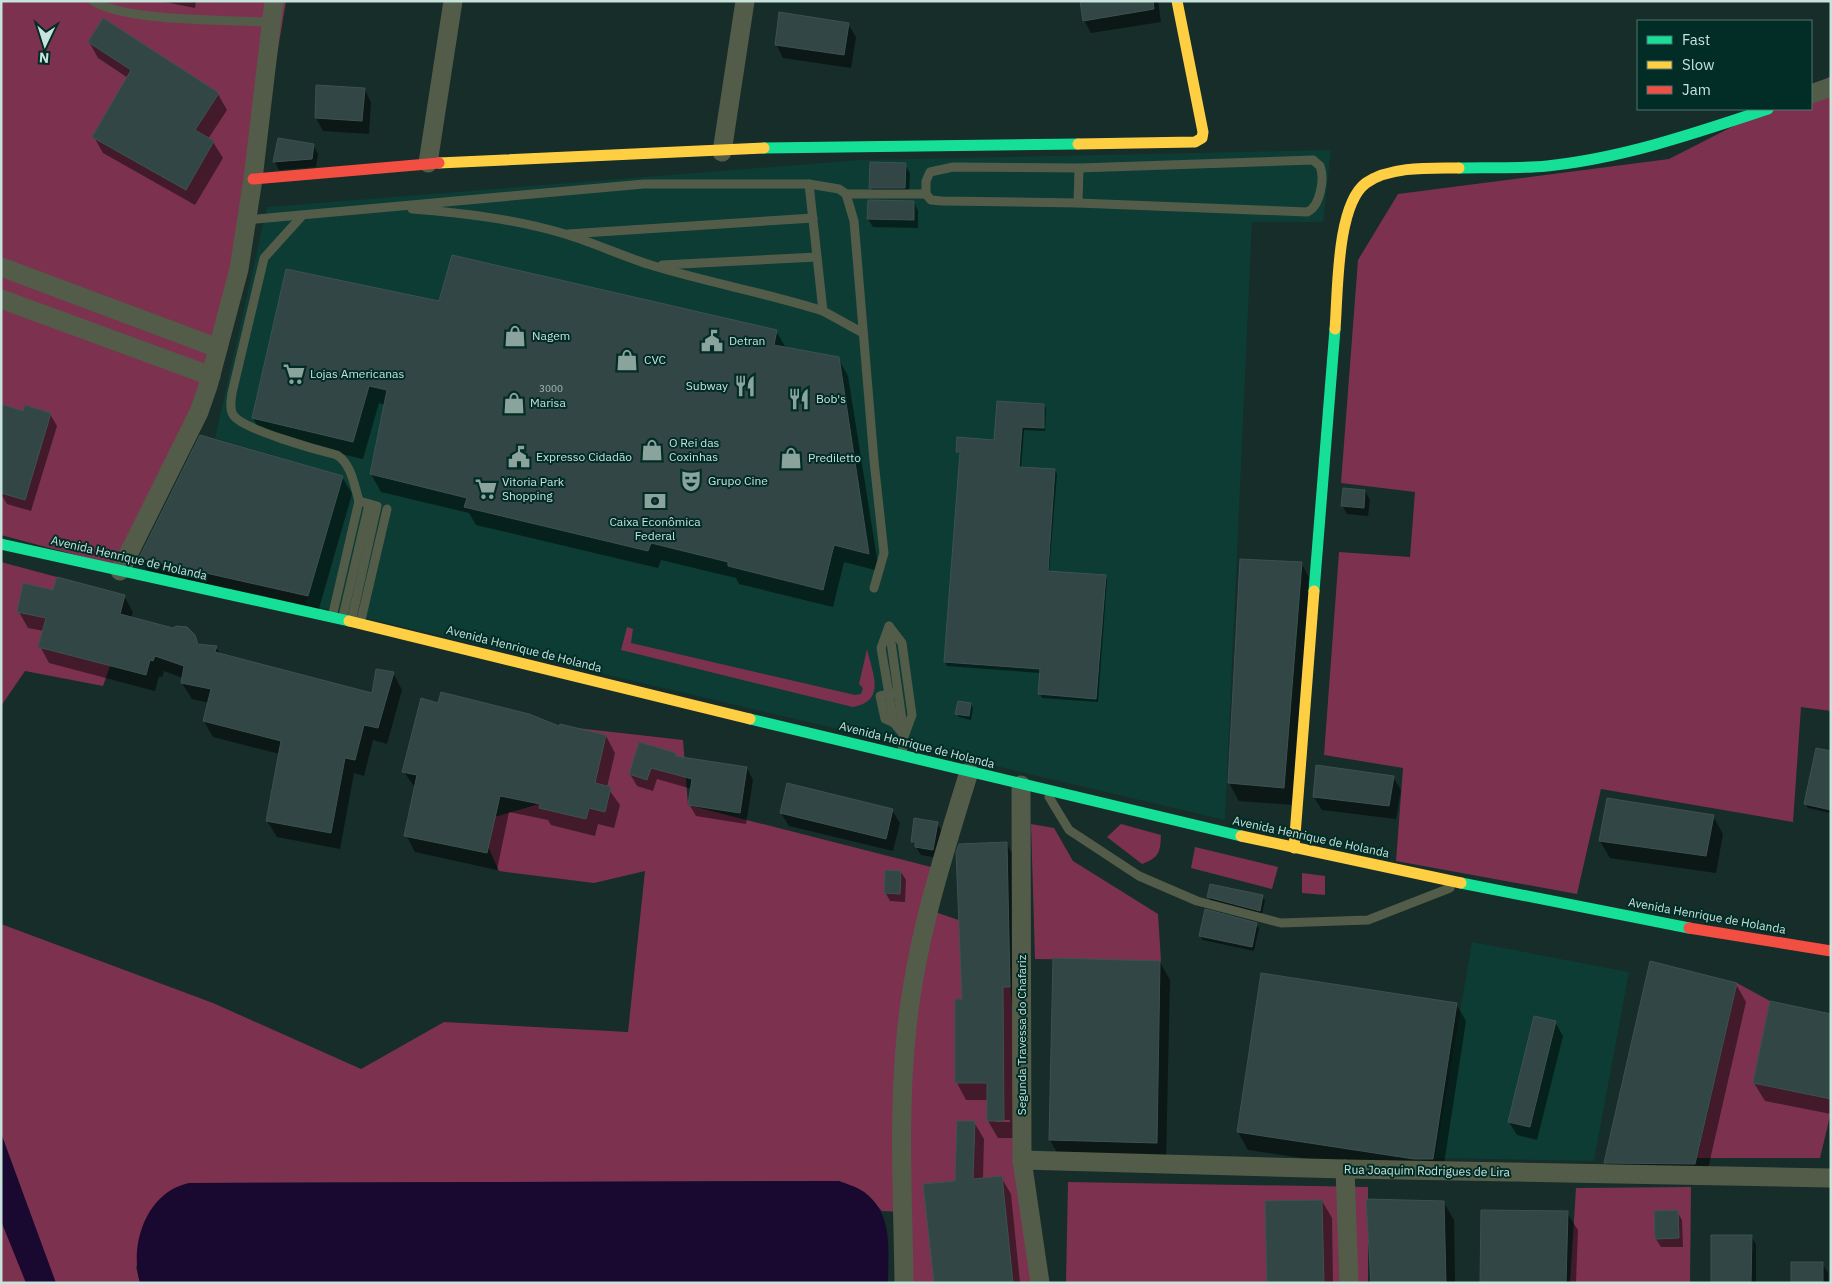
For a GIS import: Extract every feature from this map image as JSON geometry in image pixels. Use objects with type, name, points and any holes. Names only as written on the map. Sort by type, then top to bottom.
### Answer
[{"type":"street","points":[[120,571],[199,412],[211,376],[239,269],[253,179],[274,1]]},
{"type":"street","points":[[428,163],[453,1]]},
{"type":"street","points":[[722,152],[745,1]]},
{"type":"street","points":[[253,179],[428,163],[722,152],[774,148],[1199,140],[1202,138],[1202,127],[1177,1]]},
{"type":"street","points":[[1812,94],[1831,87]]},
{"type":"street","points":[[1294,848],[1341,255],[1348,215],[1356,195],[1367,182],[1388,174],[1431,169],[1524,168],[1589,160],[1660,144],[1765,110]]},
{"type":"street","points":[[1,266],[218,348]]},
{"type":"street","points":[[43,314],[52,285]]},
{"type":"street","points":[[1,299],[211,376]]},
{"type":"street","name":"Avenida Henrique de Holanda","points":[[1,544],[347,620],[1021,786],[1294,848],[1656,923],[1831,951]]},
{"type":"street","points":[[904,1283],[903,1112],[906,1037],[918,954],[939,869],[968,772]]},
{"type":"street","name":"Segunda Travessa do Chafariz","points":[[1021,786],[1022,1160],[1040,1283]]},
{"type":"street","name":"Rua Joaquim Rodrigues de Lira","points":[[1022,1160],[1345,1169],[1831,1178]]},
{"type":"street","points":[[1345,1169],[1349,1283]]},
{"type":"lane","points":[[93,1],[122,12],[156,16],[272,22]]},
{"type":"lane","points":[[1313,160],[1322,170],[1317,202],[1313,210],[1307,212],[1078,203],[942,201],[931,200],[926,194],[928,175],[934,169],[1079,168],[1313,160]]},
{"type":"lane","points":[[1078,203],[1079,168]]},
{"type":"lane","points":[[246,220],[301,217],[385,207],[644,184],[809,184],[839,189],[846,194],[926,194]]},
{"type":"lane","points":[[809,184],[823,311]]},
{"type":"lane","points":[[846,194],[854,221],[884,553],[874,588]]},
{"type":"lane","points":[[385,207],[495,218],[564,234],[654,266],[740,289],[771,295],[823,311],[863,333]]},
{"type":"lane","points":[[301,217],[264,258],[232,393],[231,408],[234,416],[246,426],[337,455],[343,459],[351,473],[359,502],[347,620]]},
{"type":"lane","points":[[564,234],[813,218]]},
{"type":"lane","points":[[654,266],[816,257]]},
{"type":"lane","points":[[347,620],[373,505],[359,502]]},
{"type":"lane","points":[[347,620],[387,509]]},
{"type":"lane","points":[[903,756],[904,735],[912,714],[902,643],[889,626],[894,723],[904,735]]},
{"type":"lane","points":[[893,693],[908,691]]},
{"type":"lane","points":[[893,693],[904,735]]},
{"type":"lane","points":[[1045,791],[1069,830],[1139,876],[1197,900],[1281,923],[1368,920],[1462,883]]},
{"type":"shaded area","points":[[1,1],[286,1],[241,272],[209,388],[117,566],[1,535]]},
{"type":"shaded area","points":[[1831,76],[1831,711],[1801,707],[1793,822],[1601,789],[1577,894],[1396,861],[1403,768],[1324,755],[1339,552],[1410,557],[1415,492],[1341,483],[1358,260],[1398,194],[1669,159],[1765,110],[1812,110],[1812,86]]},
{"type":"shaded area","points":[[1331,150],[1323,222],[1252,222],[1225,820],[306,604],[343,476],[215,438],[267,207],[859,160]]},
{"type":"shaded area","points":[[1,562],[57,577],[38,647],[110,666],[103,686],[25,671],[1,706]]},
{"type":"shaded area","points":[[627,627],[633,629],[631,643],[855,695],[861,694],[863,688],[859,684],[867,649],[874,676],[874,692],[864,704],[853,707],[621,650]]},
{"type":"shaded area","points":[[559,726],[683,740],[688,805],[939,869],[929,910],[1006,936],[1036,1283],[907,1283],[904,1212],[882,1211],[864,1192],[839,1181],[768,1181],[189,1183],[136,1267],[140,1283],[54,1283],[1,1134],[1,924],[213,1003],[361,1069],[444,1022],[628,1032],[645,871],[594,883],[499,871],[477,822],[539,804]]},
{"type":"shaded area","points":[[1031,824],[1054,828],[1073,861],[1158,914],[1161,961],[1035,959]]},
{"type":"shaded area","points":[[1121,824],[1161,835],[1159,850],[1156,856],[1142,864],[1107,837]]},
{"type":"shaded area","points":[[1195,847],[1278,867],[1272,889],[1191,868]]},
{"type":"shaded area","points":[[1302,873],[1325,876],[1325,895],[1302,893]]},
{"type":"shaded area","points":[[1472,942],[1629,972],[1594,1161],[1435,1158]]},
{"type":"shaded area","points":[[1737,983],[1770,1001],[1753,1083],[1831,1099],[1831,1112],[1820,1158],[1697,1158]]},
{"type":"shaded area","points":[[1,1133],[56,1283],[26,1283],[1,1221]]},
{"type":"shaded area","points":[[839,1181],[864,1192],[874,1201],[880,1211],[887,1233],[888,1283],[140,1283],[137,1268],[139,1237],[144,1222],[162,1197],[174,1188],[189,1183]]},
{"type":"shaded area","points":[[1068,1182],[1368,1187],[1368,1283],[1066,1283]]},
{"type":"shaded area","points":[[1691,1187],[1690,1283],[1570,1283],[1576,1188]]},
{"type":"shaded area","points":[[1,1219],[30,1283],[1,1283]]},
{"type":"building","points":[[1080,1],[1153,1],[1154,9],[1083,21]]},
{"type":"building","points":[[779,12],[849,23],[844,55],[775,45]]},
{"type":"building","points":[[103,18],[219,93],[195,130],[214,141],[186,190],[92,137],[131,70],[88,42]]},
{"type":"building","points":[[316,85],[365,88],[362,121],[315,118]]},
{"type":"building","points":[[278,138],[314,144],[312,159],[273,162]]},
{"type":"building","points":[[870,162],[906,163],[905,188],[869,188]]},
{"type":"building","points":[[868,200],[914,201],[914,220],[867,219]]},
{"type":"building","points":[[452,255],[777,330],[774,345],[839,357],[869,554],[834,545],[823,590],[728,566],[728,562],[651,543],[648,551],[464,507],[467,498],[370,474],[387,390],[369,386],[353,442],[252,418],[286,269],[439,301]]},
{"type":"building","points":[[997,401],[1044,404],[1044,428],[1022,427],[1019,467],[1055,469],[1048,571],[1106,575],[1096,699],[1038,694],[1040,669],[944,662],[960,452],[956,452],[957,437],[994,440]]},
{"type":"building","points":[[1,404],[23,411],[25,405],[51,413],[25,500],[1,493]]},
{"type":"building","points":[[200,435],[343,476],[308,596],[139,558]]},
{"type":"building","points":[[1343,488],[1365,490],[1364,508],[1341,506]]},
{"type":"building","points":[[1240,559],[1302,562],[1284,788],[1228,783]]},
{"type":"building","points":[[57,577],[125,595],[120,614],[173,628],[176,626],[187,627],[195,635],[198,644],[217,646],[215,652],[372,693],[376,669],[394,672],[378,728],[364,725],[355,760],[345,758],[331,833],[266,821],[281,741],[203,721],[211,689],[181,683],[184,666],[155,656],[153,661],[150,660],[146,675],[38,647],[46,618],[17,612],[23,583],[53,590]]},
{"type":"building","points":[[441,692],[529,714],[559,726],[560,724],[606,735],[595,783],[611,787],[605,812],[589,808],[586,819],[539,808],[540,804],[500,796],[487,853],[404,836],[417,775],[402,772],[421,698],[438,703]]},
{"type":"building","points":[[958,701],[971,703],[969,716],[955,714]]},
{"type":"building","points":[[639,742],[676,753],[675,756],[747,767],[740,813],[688,805],[692,779],[651,768],[647,780],[629,774]]},
{"type":"building","points":[[1816,748],[1831,751],[1831,810],[1804,804]]},
{"type":"building","points":[[1316,765],[1394,776],[1389,806],[1313,797]]},
{"type":"building","points":[[787,783],[893,809],[886,839],[780,813]]},
{"type":"building","points":[[1607,798],[1714,815],[1706,856],[1599,841]]},
{"type":"building","points":[[914,818],[938,822],[933,850],[915,847],[915,842],[911,842]]},
{"type":"building","points":[[1007,842],[1010,987],[1003,987],[1004,1121],[987,1121],[987,1083],[955,1083],[955,999],[962,999],[956,852],[959,844]]},
{"type":"building","points":[[885,870],[901,871],[900,894],[884,893]]},
{"type":"building","points":[[1210,884],[1263,895],[1260,911],[1207,897]]},
{"type":"building","points":[[1205,909],[1257,923],[1252,947],[1199,936]]},
{"type":"building","points":[[1053,958],[1160,961],[1157,1143],[1049,1140]]},
{"type":"building","points":[[1650,961],[1737,983],[1695,1164],[1604,1163]]},
{"type":"building","points":[[1261,973],[1457,1003],[1433,1159],[1414,1159],[1237,1132]]},
{"type":"building","points":[[1770,1001],[1831,1014],[1831,1099],[1753,1083]]},
{"type":"building","points":[[1534,1016],[1556,1021],[1530,1127],[1508,1122]]},
{"type":"building","points":[[957,1121],[975,1121],[973,1179],[1002,1176],[1013,1283],[934,1283],[923,1184],[955,1181]]},
{"type":"building","points":[[1366,1199],[1444,1201],[1446,1283],[1371,1283]]},
{"type":"building","points":[[1322,1200],[1324,1283],[1267,1283],[1265,1201]]},
{"type":"building","points":[[1481,1210],[1568,1211],[1566,1283],[1480,1283]]},
{"type":"building","points":[[1678,1210],[1679,1238],[1655,1239],[1654,1211]]},
{"type":"building","points":[[1711,1235],[1752,1235],[1751,1283],[1711,1283]]},
{"type":"building","points":[[1791,1262],[1823,1262],[1823,1283],[1791,1283]]},
{"type":"traffic: fast","points":[[1459,168],[1536,167],[1603,157],[1659,144],[1765,110]]},
{"type":"traffic: fast","points":[[764,148],[1078,144]]},
{"type":"traffic: fast","points":[[1314,591],[1335,329]]},
{"type":"traffic: fast","points":[[1,544],[349,621]]},
{"type":"traffic: fast","points":[[750,719],[1241,836]]},
{"type":"traffic: fast","points":[[1461,883],[1689,928]]},
{"type":"traffic: slow","points":[[1078,144],[1195,142],[1202,138],[1203,132],[1177,1]]},
{"type":"traffic: slow","points":[[439,163],[764,148]]},
{"type":"traffic: slow","points":[[1335,329],[1340,251],[1349,210],[1356,194],[1366,183],[1387,173],[1411,169],[1459,168]]},
{"type":"traffic: slow","points":[[1294,848],[1314,591]]},
{"type":"traffic: slow","points":[[349,621],[750,719]]},
{"type":"traffic: slow","points":[[1241,836],[1461,883]]},
{"type":"traffic: jam","points":[[253,179],[439,163]]},
{"type":"traffic: jam","points":[[1689,928],[1831,951]]},
{"type":"place","name":"Nagem","points":[[515,336]]},
{"type":"place","name":"Detran","points":[[712,341]]},
{"type":"place","name":"CVC","points":[[627,360]]},
{"type":"place","name":"Lojas Americanas","points":[[294,374]]},
{"type":"place","name":"Subway","points":[[745,386]]},
{"type":"place","name":"Bob's","points":[[799,399]]},
{"type":"place","name":"Marisa","points":[[514,403]]},
{"type":"place","name":"O Rei das Coxinhas","points":[[652,450]]},
{"type":"place","name":"Expresso Cidadão","points":[[519,457]]},
{"type":"place","name":"Prediletto","points":[[791,458]]},
{"type":"place","name":"Grupo Cine","points":[[691,481]]},
{"type":"place","name":"Vitoria Park Shopping","points":[[486,489]]},
{"type":"place","name":"Caixa Econômica Federal","points":[[655,501]]}]
